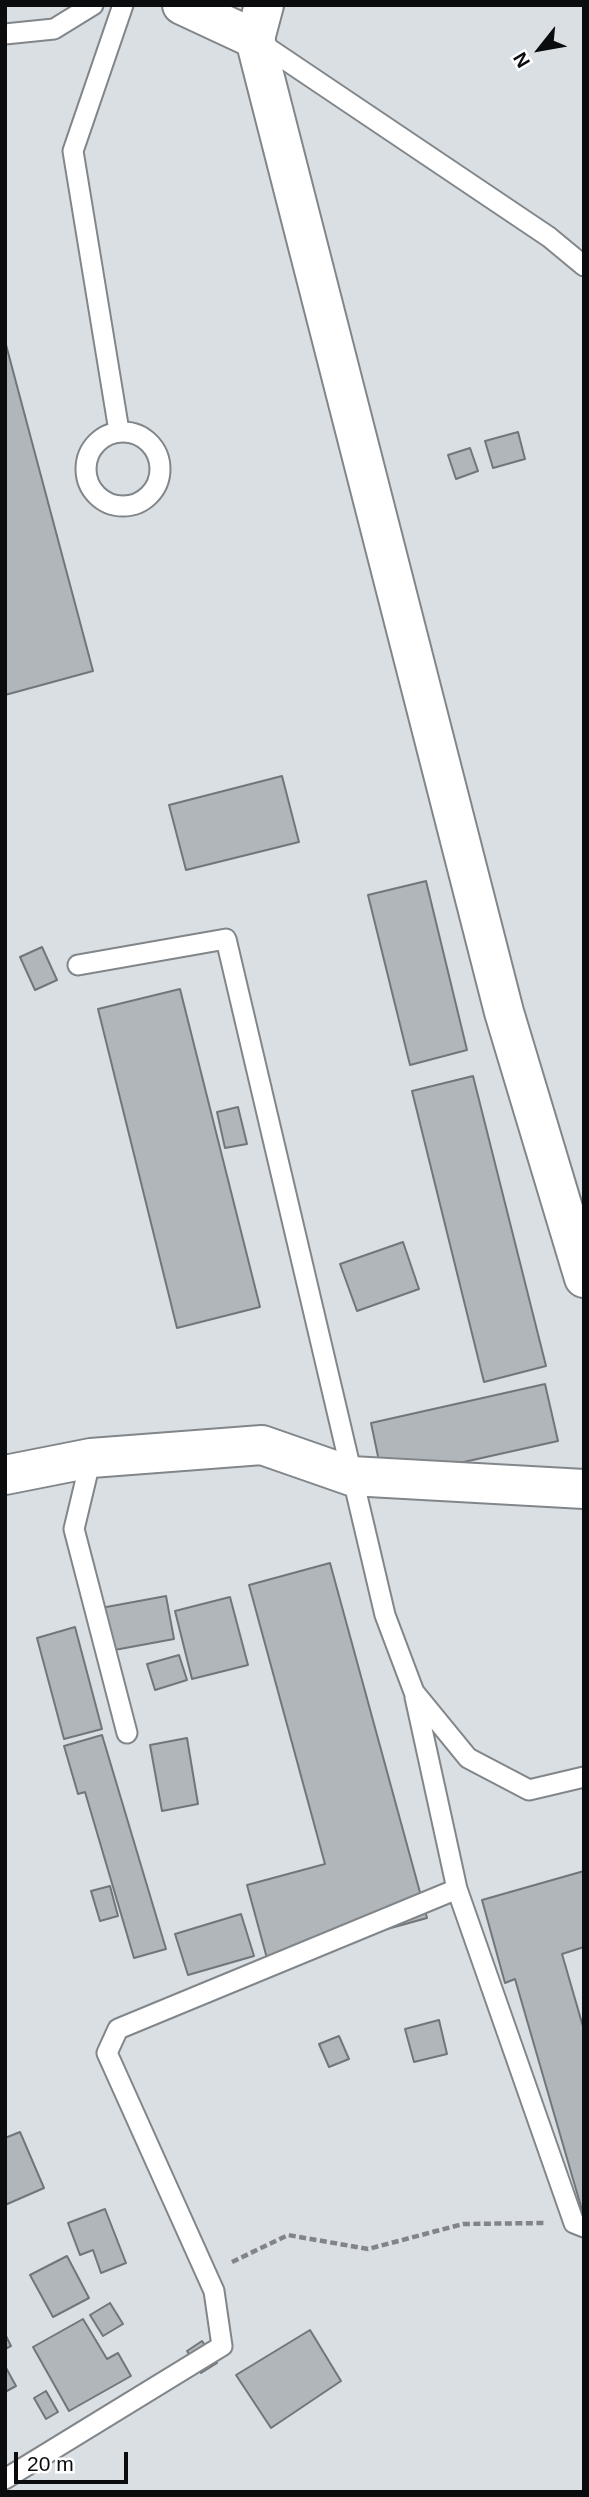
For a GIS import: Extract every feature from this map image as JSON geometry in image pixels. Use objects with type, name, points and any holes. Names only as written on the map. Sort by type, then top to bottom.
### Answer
[{"type":"main road","points":[[182,5],[260,22],[504,1012],[584,1278]]},
{"type":"main road","points":[[5,1475],[91,1458],[262,1445],[351,1476],[584,1489]]},
{"type":"lane","points":[[5,34],[54,29],[93,5]]},
{"type":"lane","points":[[119,431],[73,151],[123,5]]},
{"type":"lane","points":[[260,22],[549,237],[584,266]]},
{"type":"lane","points":[[78,965],[226,939],[351,1476],[385,1615],[414,1692],[457,1889],[579,2225]]},
{"type":"lane","points":[[91,1458],[74,1529],[127,1733]]},
{"type":"lane","points":[[414,1692],[468,1758],[529,1790],[584,1777]]},
{"type":"lane","points":[[5,2479],[222,2346],[214,2291],[107,2053],[118,2029],[457,1889]]},
{"type":"path","points":[[206,2274],[288,2235],[368,2249],[463,2224],[579,2225]]},
{"type":"building","points":[[5,341],[93,671],[5,695]]},
{"type":"building","points":[[518,432],[525,459],[493,468],[485,441]]},
{"type":"building","points":[[470,448],[478,471],[456,479],[448,455]]},
{"type":"building","points":[[282,776],[299,842],[186,870],[169,805]]},
{"type":"building","points":[[426,881],[467,1050],[410,1065],[368,895]]},
{"type":"building","points":[[42,947],[57,980],[35,990],[20,957]]},
{"type":"building","points":[[180,989],[260,1307],[177,1328],[98,1009]]},
{"type":"building","points":[[473,1076],[546,1366],[484,1382],[412,1091]]},
{"type":"building","points":[[238,1107],[247,1144],[225,1148],[217,1112]]},
{"type":"building","points":[[403,1242],[419,1289],[357,1311],[340,1264]]},
{"type":"building","points":[[545,1384],[558,1441],[383,1480],[371,1423]]},
{"type":"building","points":[[330,1563],[427,1918],[268,1962],[247,1885],[325,1864],[249,1585]]},
{"type":"building","points":[[166,1596],[174,1639],[109,1651],[101,1608]]},
{"type":"building","points":[[230,1597],[248,1665],[192,1679],[175,1611]]},
{"type":"building","points":[[75,1627],[102,1729],[64,1739],[37,1638]]},
{"type":"building","points":[[179,1655],[187,1680],[155,1690],[147,1664]]},
{"type":"building","points":[[102,1735],[166,1949],[134,1958],[85,1792],[78,1794],[64,1746]]},
{"type":"building","points":[[187,1738],[198,1804],[162,1811],[150,1745]]},
{"type":"building","points":[[584,1871],[584,1947],[562,1954],[584,2030],[584,2217],[515,1979],[505,1983],[482,1900]]},
{"type":"building","points":[[110,1886],[118,1916],[100,1921],[91,1891]]},
{"type":"building","points":[[241,1914],[254,1956],[188,1975],[175,1934]]},
{"type":"building","points":[[439,2020],[447,2054],[414,2062],[405,2029]]},
{"type":"building","points":[[339,2036],[349,2059],[329,2067],[319,2044]]},
{"type":"building","points":[[20,2132],[44,2188],[5,2205],[5,2138]]},
{"type":"building","points":[[105,2209],[126,2263],[101,2273],[93,2250],[80,2255],[68,2223]]},
{"type":"building","points":[[67,2256],[89,2298],[53,2317],[30,2275]]},
{"type":"building","points":[[110,2303],[123,2324],[103,2336],[90,2315]]},
{"type":"building","points":[[83,2319],[107,2359],[118,2353],[131,2376],[69,2411],[33,2347]]},
{"type":"building","points":[[310,2330],[341,2381],[271,2428],[236,2375]]},
{"type":"building","points":[[5,2334],[11,2346],[5,2349]]},
{"type":"building","points":[[202,2341],[217,2363],[201,2373],[187,2351]]},
{"type":"building","points":[[5,2366],[16,2386],[5,2392]]},
{"type":"building","points":[[46,2391],[58,2412],[46,2419],[34,2398]]}]
